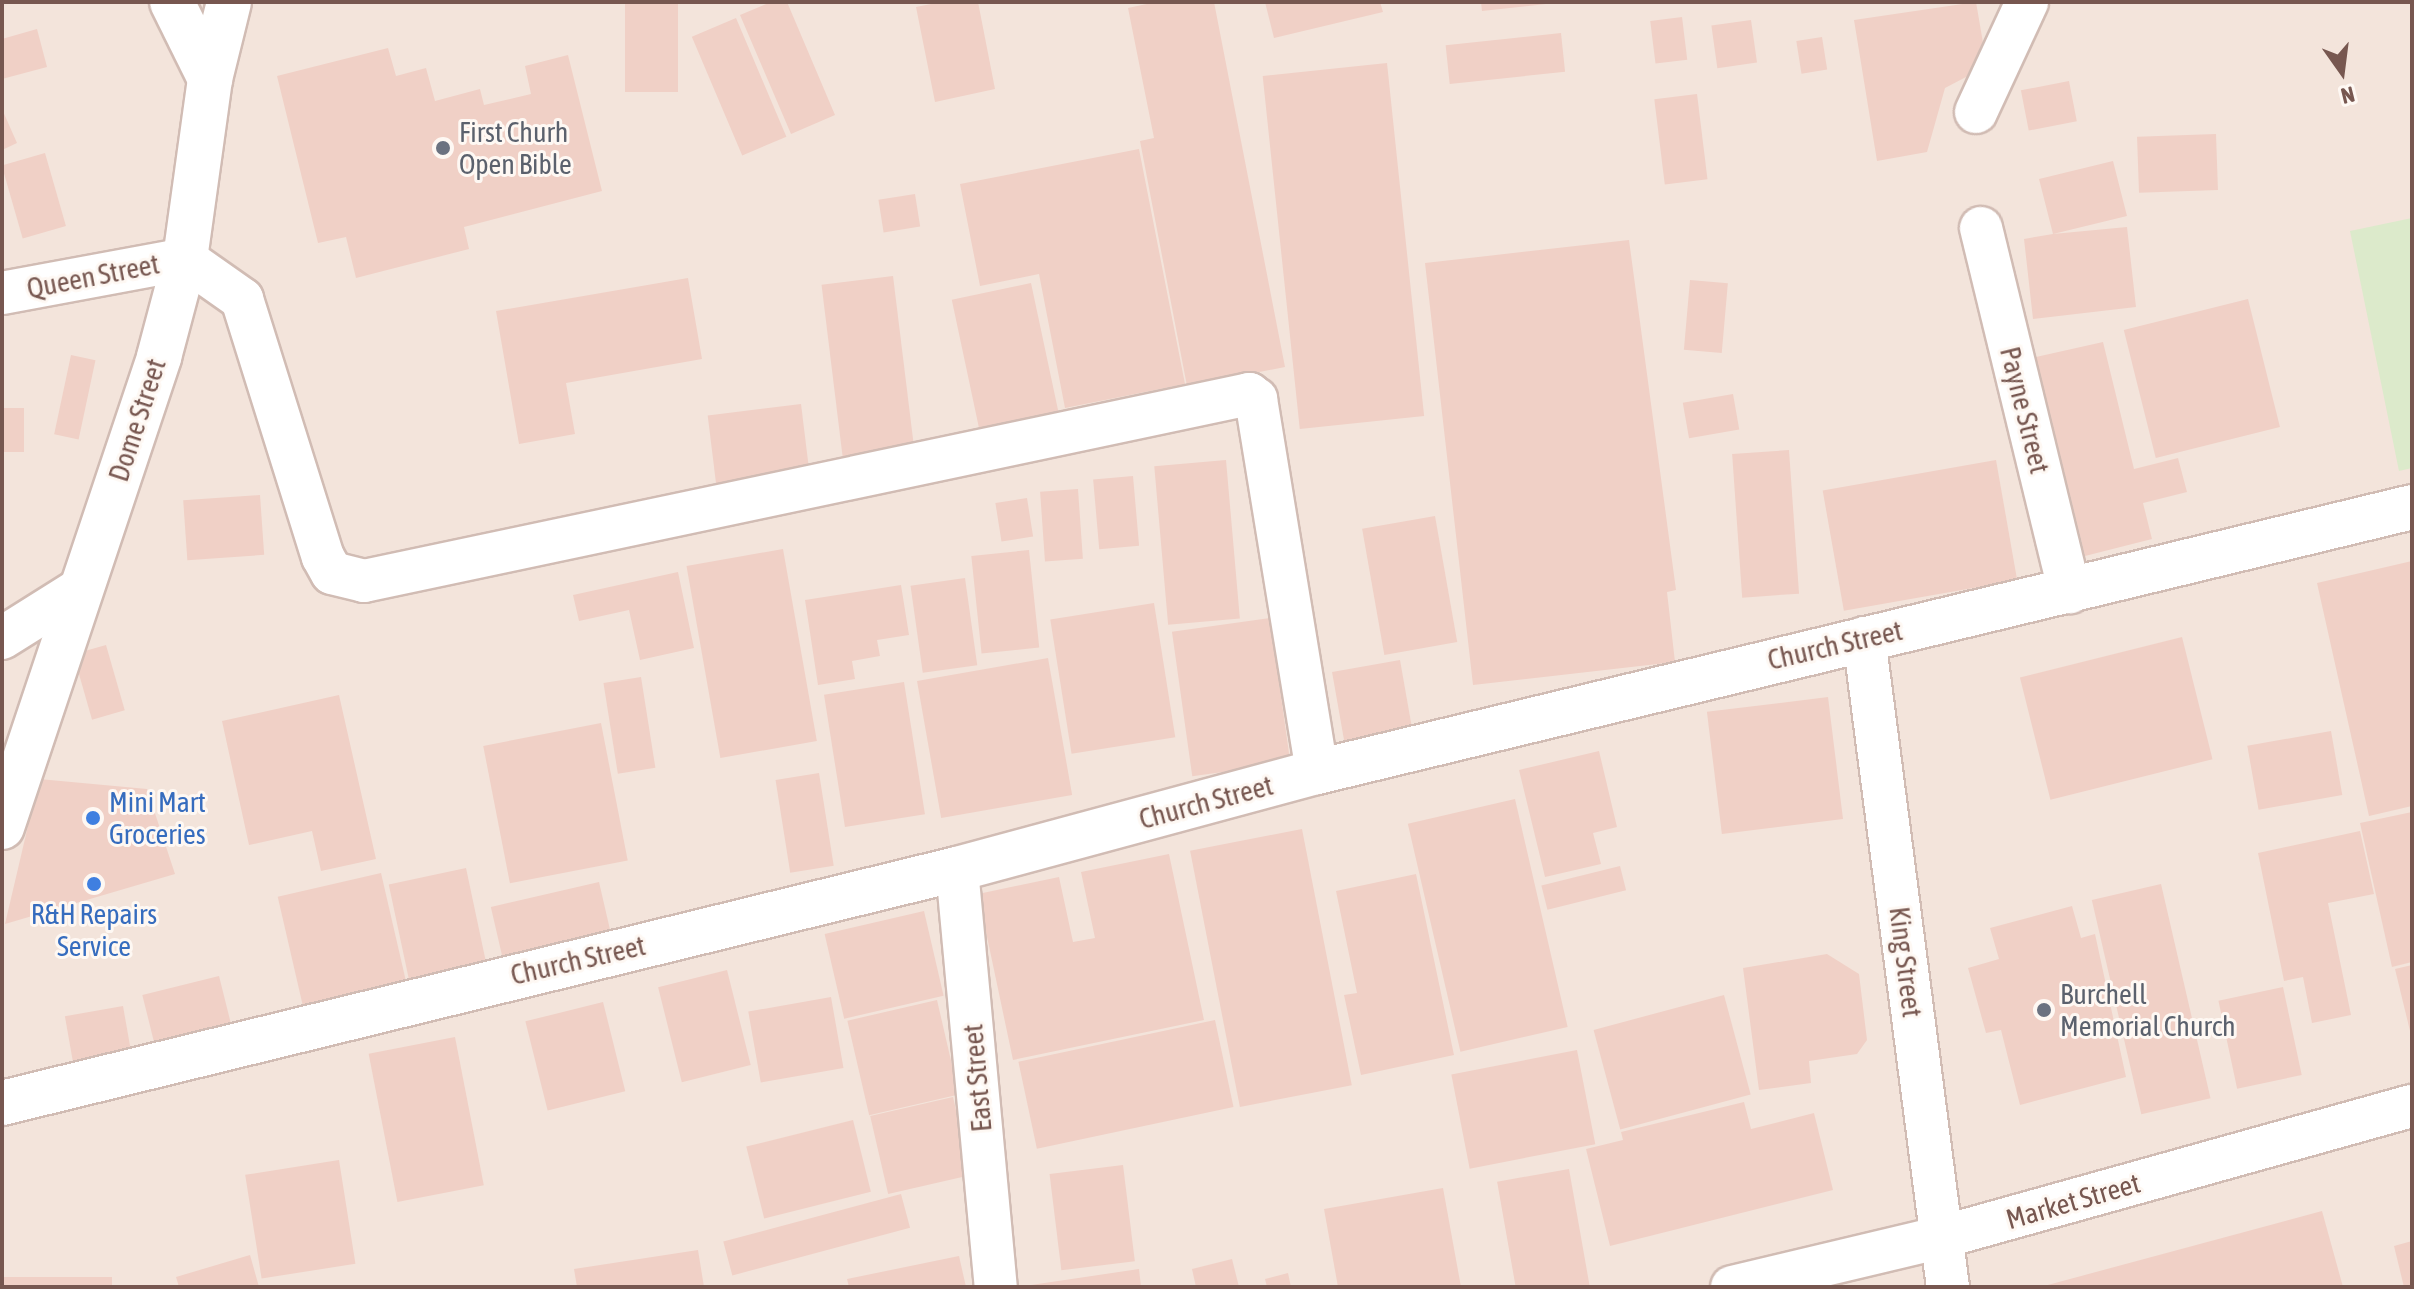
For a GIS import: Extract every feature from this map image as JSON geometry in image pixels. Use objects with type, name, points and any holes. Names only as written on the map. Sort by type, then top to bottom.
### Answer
[{"type":"street","points":[[172,2],[210,79]]},
{"type":"street","name":"Dome Street","points":[[2,827],[185,259],[210,79],[229,2]]},
{"type":"street","points":[[1976,112],[2027,2]]},
{"type":"street","name":"Payne Street","points":[[1981,228],[2070,592]]},
{"type":"street","points":[[185,259],[242,299],[323,557],[332,573],[364,581],[1249,394],[1256,399],[1317,772]]},
{"type":"street","name":"Queen Street","points":[[2,293],[185,259]]},
{"type":"street","name":"Church Street","points":[[2,1103],[957,869],[1317,772],[2412,507]]},
{"type":"street","points":[[2,638],[80,589]]},
{"type":"street","name":"King Street","points":[[1864,638],[1948,1287]]},
{"type":"street","name":"East Street","points":[[957,869],[996,1287]]},
{"type":"street","name":"Market Street","points":[[1732,1287],[1942,1237],[2412,1106]]},
{"type":"shaded area","points":[[2,2],[2412,2],[2412,1287],[2,1287]]},
{"type":"green space","points":[[2412,218],[2412,468],[2399,471],[2350,231]]},
{"type":"building","points":[[625,2],[678,2],[678,92],[625,92]]},
{"type":"building","points":[[771,2],[787,2],[835,115],[791,134],[740,15]]},
{"type":"building","points":[[941,2],[978,2],[995,89],[935,102],[916,7]]},
{"type":"building","points":[[1156,2],[1214,2],[1285,367],[1187,386],[1140,141],[1154,138],[1128,8]]},
{"type":"building","points":[[1265,2],[1380,2],[1383,12],[1274,38]]},
{"type":"building","points":[[1481,2],[1546,2],[1546,4],[1482,11]]},
{"type":"building","points":[[1976,2],[1987,66],[1945,88],[1927,152],[1877,161],[1854,20]]},
{"type":"building","points":[[1682,17],[1687,60],[1655,64],[1650,21]]},
{"type":"building","points":[[736,18],[786,137],[742,156],[692,37]]},
{"type":"building","points":[[1751,20],[1757,63],[1717,68],[1711,26]]},
{"type":"building","points":[[37,29],[47,67],[2,79],[2,39]]},
{"type":"building","points":[[1561,33],[1565,72],[1450,84],[1446,45]]},
{"type":"building","points":[[1822,37],[1827,70],[1801,74],[1796,41]]},
{"type":"building","name":"First Churh Open Bible","points":[[388,48],[396,76],[426,68],[435,101],[480,89],[484,105],[531,94],[525,66],[568,55],[602,191],[464,227],[469,249],[356,278],[346,237],[318,243],[277,76]]},
{"type":"building","points":[[1387,63],[1424,416],[1300,429],[1263,76]]},
{"type":"building","points":[[2069,81],[2077,121],[2029,131],[2021,90]]},
{"type":"building","points":[[1697,94],[1707,179],[1665,185],[1654,99]]},
{"type":"building","points":[[2,109],[17,143],[2,150]]},
{"type":"building","points":[[2216,134],[2218,190],[2139,193],[2137,137]]},
{"type":"building","points":[[1139,149],[1185,384],[1065,408],[1039,274],[980,286],[960,184]]},
{"type":"building","points":[[45,153],[66,226],[23,238],[2,165]]},
{"type":"building","points":[[2113,161],[2127,216],[2053,234],[2039,179]]},
{"type":"building","points":[[915,194],[920,227],[884,232],[878,200]]},
{"type":"building","points":[[2127,227],[2136,307],[2033,319],[2024,239]]},
{"type":"building","points":[[1629,240],[1676,590],[1667,592],[1675,662],[1473,685],[1425,263]]},
{"type":"building","points":[[893,276],[915,456],[844,464],[822,285]]},
{"type":"building","points":[[688,278],[702,359],[566,383],[575,434],[519,444],[496,311]]},
{"type":"building","points":[[1690,280],[1728,283],[1722,353],[1684,350]]},
{"type":"building","points":[[1031,283],[1061,424],[982,441],[952,300]]},
{"type":"building","points":[[2248,299],[2280,427],[2156,458],[2124,330]]},
{"type":"building","points":[[2103,342],[2134,469],[2178,458],[2187,492],[2143,503],[2152,539],[2085,556],[2036,357]]},
{"type":"building","points":[[71,355],[95,360],[79,439],[54,434]]},
{"type":"building","points":[[1733,394],[1739,429],[1689,438],[1683,403]]},
{"type":"building","points":[[801,404],[811,481],[717,493],[708,415]]},
{"type":"building","points":[[2,408],[24,408],[24,452],[2,452]]},
{"type":"building","points":[[1789,450],[1799,594],[1742,598],[1732,454]]},
{"type":"building","points":[[1226,460],[1240,618],[1168,625],[1154,466]]},
{"type":"building","points":[[1996,460],[2017,580],[1844,611],[1823,491]]},
{"type":"building","points":[[1133,476],[1139,546],[1099,549],[1093,479]]},
{"type":"building","points":[[1078,489],[1083,559],[1045,561],[1040,492]]},
{"type":"building","points":[[260,495],[264,555],[187,560],[183,500]]},
{"type":"building","points":[[1027,498],[1033,537],[1001,542],[995,503]]},
{"type":"building","points":[[1435,516],[1457,642],[1384,655],[1362,529]]},
{"type":"building","points":[[783,549],[817,741],[720,758],[686,566]]},
{"type":"building","points":[[1029,550],[1039,647],[982,654],[971,556]]},
{"type":"building","points":[[2412,561],[2412,806],[2369,816],[2317,583]]},
{"type":"building","points":[[678,572],[694,648],[640,660],[629,610],[579,621],[573,595]]},
{"type":"building","points":[[965,578],[977,665],[923,673],[911,586]]},
{"type":"building","points":[[901,585],[909,635],[877,640],[880,656],[852,661],[855,679],[818,685],[805,600]]},
{"type":"building","points":[[1154,603],[1175,737],[1072,754],[1050,619]]},
{"type":"building","points":[[1270,618],[1290,763],[1192,776],[1172,632]]},
{"type":"building","points":[[2182,637],[2212,759],[2050,800],[2020,677]]},
{"type":"building","points":[[106,645],[125,710],[92,720],[73,654]]},
{"type":"building","points":[[1048,658],[1072,795],[941,818],[917,681]]},
{"type":"building","points":[[1400,660],[1412,730],[1344,742],[1332,672]]},
{"type":"building","points":[[641,677],[655,768],[618,774],[603,683]]},
{"type":"building","points":[[904,682],[925,814],[845,827],[824,695]]},
{"type":"building","points":[[339,695],[376,859],[321,871],[312,831],[249,845],[222,721]]},
{"type":"building","points":[[1828,697],[1843,819],[1722,834],[1707,712]]},
{"type":"building","points":[[601,723],[628,860],[510,883],[483,746]]},
{"type":"building","points":[[2331,731],[2342,795],[2259,810],[2247,746]]},
{"type":"building","points":[[1599,751],[1617,827],[1593,833],[1601,864],[1545,877],[1519,770]]},
{"type":"building","points":[[819,773],[834,866],[790,873],[776,780]]},
{"type":"building","name":"Mini Mart Groceries","points":[[39,779],[147,789],[175,874],[5,924]]},
{"type":"building","points":[[1515,799],[1568,1027],[1460,1052],[1408,824]]},
{"type":"building","points":[[2412,812],[2412,962],[2392,967],[2360,823]]},
{"type":"building","points":[[1302,829],[1352,1085],[1240,1107],[1190,851]]},
{"type":"building","points":[[2360,831],[2374,894],[2328,903],[2351,1015],[2312,1023],[2303,977],[2284,981],[2258,853]]},
{"type":"building","points":[[1169,854],[1204,1020],[1013,1060],[978,894],[1059,877],[1073,942],[1095,938],[1081,872]]},
{"type":"building","points":[[1620,866],[1626,890],[1547,910],[1541,886]]},
{"type":"building","points":[[466,868],[488,973],[411,989],[389,884]]},
{"type":"building","points":[[381,873],[408,990],[305,1014],[278,897]]},
{"type":"building","points":[[1416,874],[1454,1055],[1361,1075],[1344,995],[1357,993],[1336,891]]},
{"type":"building","points":[[599,882],[612,939],[504,964],[491,907]]},
{"type":"building","points":[[2161,884],[2210,1098],[2141,1114],[2092,900]]},
{"type":"building","name":"Burchell Memorial Church","points":[[2072,906],[2081,938],[2095,934],[2126,1077],[2020,1105],[2001,1030],[1986,1033],[1968,968],[1999,959],[1990,928]]},
{"type":"building","points":[[924,911],[944,996],[844,1019],[825,934]]},
{"type":"building","points":[[1827,954],[1859,974],[1867,1040],[1857,1054],[1809,1061],[1811,1083],[1759,1090],[1743,968]]},
{"type":"building","points":[[2412,965],[2412,1035],[2411,1035],[2395,969]]},
{"type":"building","points":[[727,970],[751,1065],[682,1082],[658,987]]},
{"type":"building","points":[[219,976],[235,1040],[158,1059],[142,995]]},
{"type":"building","points":[[2283,987],[2302,1075],[2237,1089],[2218,1001]]},
{"type":"building","points":[[1724,995],[1751,1094],[1620,1129],[1594,1030]]},
{"type":"building","points":[[831,997],[844,1068],[761,1082],[748,1012]]},
{"type":"building","points":[[937,1000],[959,1095],[869,1115],[847,1021]]},
{"type":"building","points":[[603,1002],[625,1091],[548,1111],[525,1021]]},
{"type":"building","points":[[123,1006],[133,1060],[74,1070],[65,1016]]},
{"type":"building","points":[[1215,1020],[1234,1107],[1037,1149],[1018,1062]]},
{"type":"building","points":[[455,1037],[484,1185],[397,1202],[369,1054]]},
{"type":"building","points":[[1577,1050],[1595,1144],[1470,1169],[1451,1074]]},
{"type":"building","points":[[953,1097],[971,1175],[888,1194],[870,1116]]},
{"type":"building","points":[[1744,1102],[1751,1129],[1814,1113],[1833,1190],[1610,1246],[1586,1149],[1623,1140],[1621,1132]]},
{"type":"building","points":[[853,1120],[871,1192],[764,1218],[746,1147]]},
{"type":"building","points":[[339,1160],[355,1264],[262,1279],[245,1175]]},
{"type":"building","points":[[1123,1165],[1135,1261],[1061,1270],[1050,1174]]},
{"type":"building","points":[[1569,1169],[1590,1287],[1516,1287],[1497,1182]]},
{"type":"building","points":[[1443,1188],[1461,1287],[1338,1287],[1324,1209]]},
{"type":"building","points":[[901,1194],[910,1228],[732,1275],[723,1242]]},
{"type":"building","points":[[2322,1211],[2343,1287],[2044,1287],[2044,1286]]},
{"type":"building","points":[[2412,1241],[2412,1287],[2404,1287],[2394,1246]]},
{"type":"building","points":[[698,1250],[704,1287],[577,1287],[574,1269]]},
{"type":"building","points":[[250,1255],[259,1287],[179,1287],[176,1277]]},
{"type":"building","points":[[959,1256],[966,1287],[849,1287],[847,1279]]},
{"type":"building","points":[[1232,1259],[1239,1287],[1196,1287],[1192,1269]]},
{"type":"building","points":[[1139,1269],[1141,1287],[1031,1287],[1031,1285]]},
{"type":"building","points":[[1288,1273],[1291,1287],[1267,1287],[1265,1279]]},
{"type":"building","points":[[2,1277],[112,1277],[112,1287],[2,1287]]},
{"type":"place","name":"First Churh Open Bible","points":[[443,148]]},
{"type":"place","name":"Mini Mart Groceries","points":[[93,818]]},
{"type":"place","name":"R&H Repairs Service","points":[[94,884]]},
{"type":"place","name":"Burchell Memorial Church","points":[[2044,1010]]}]
